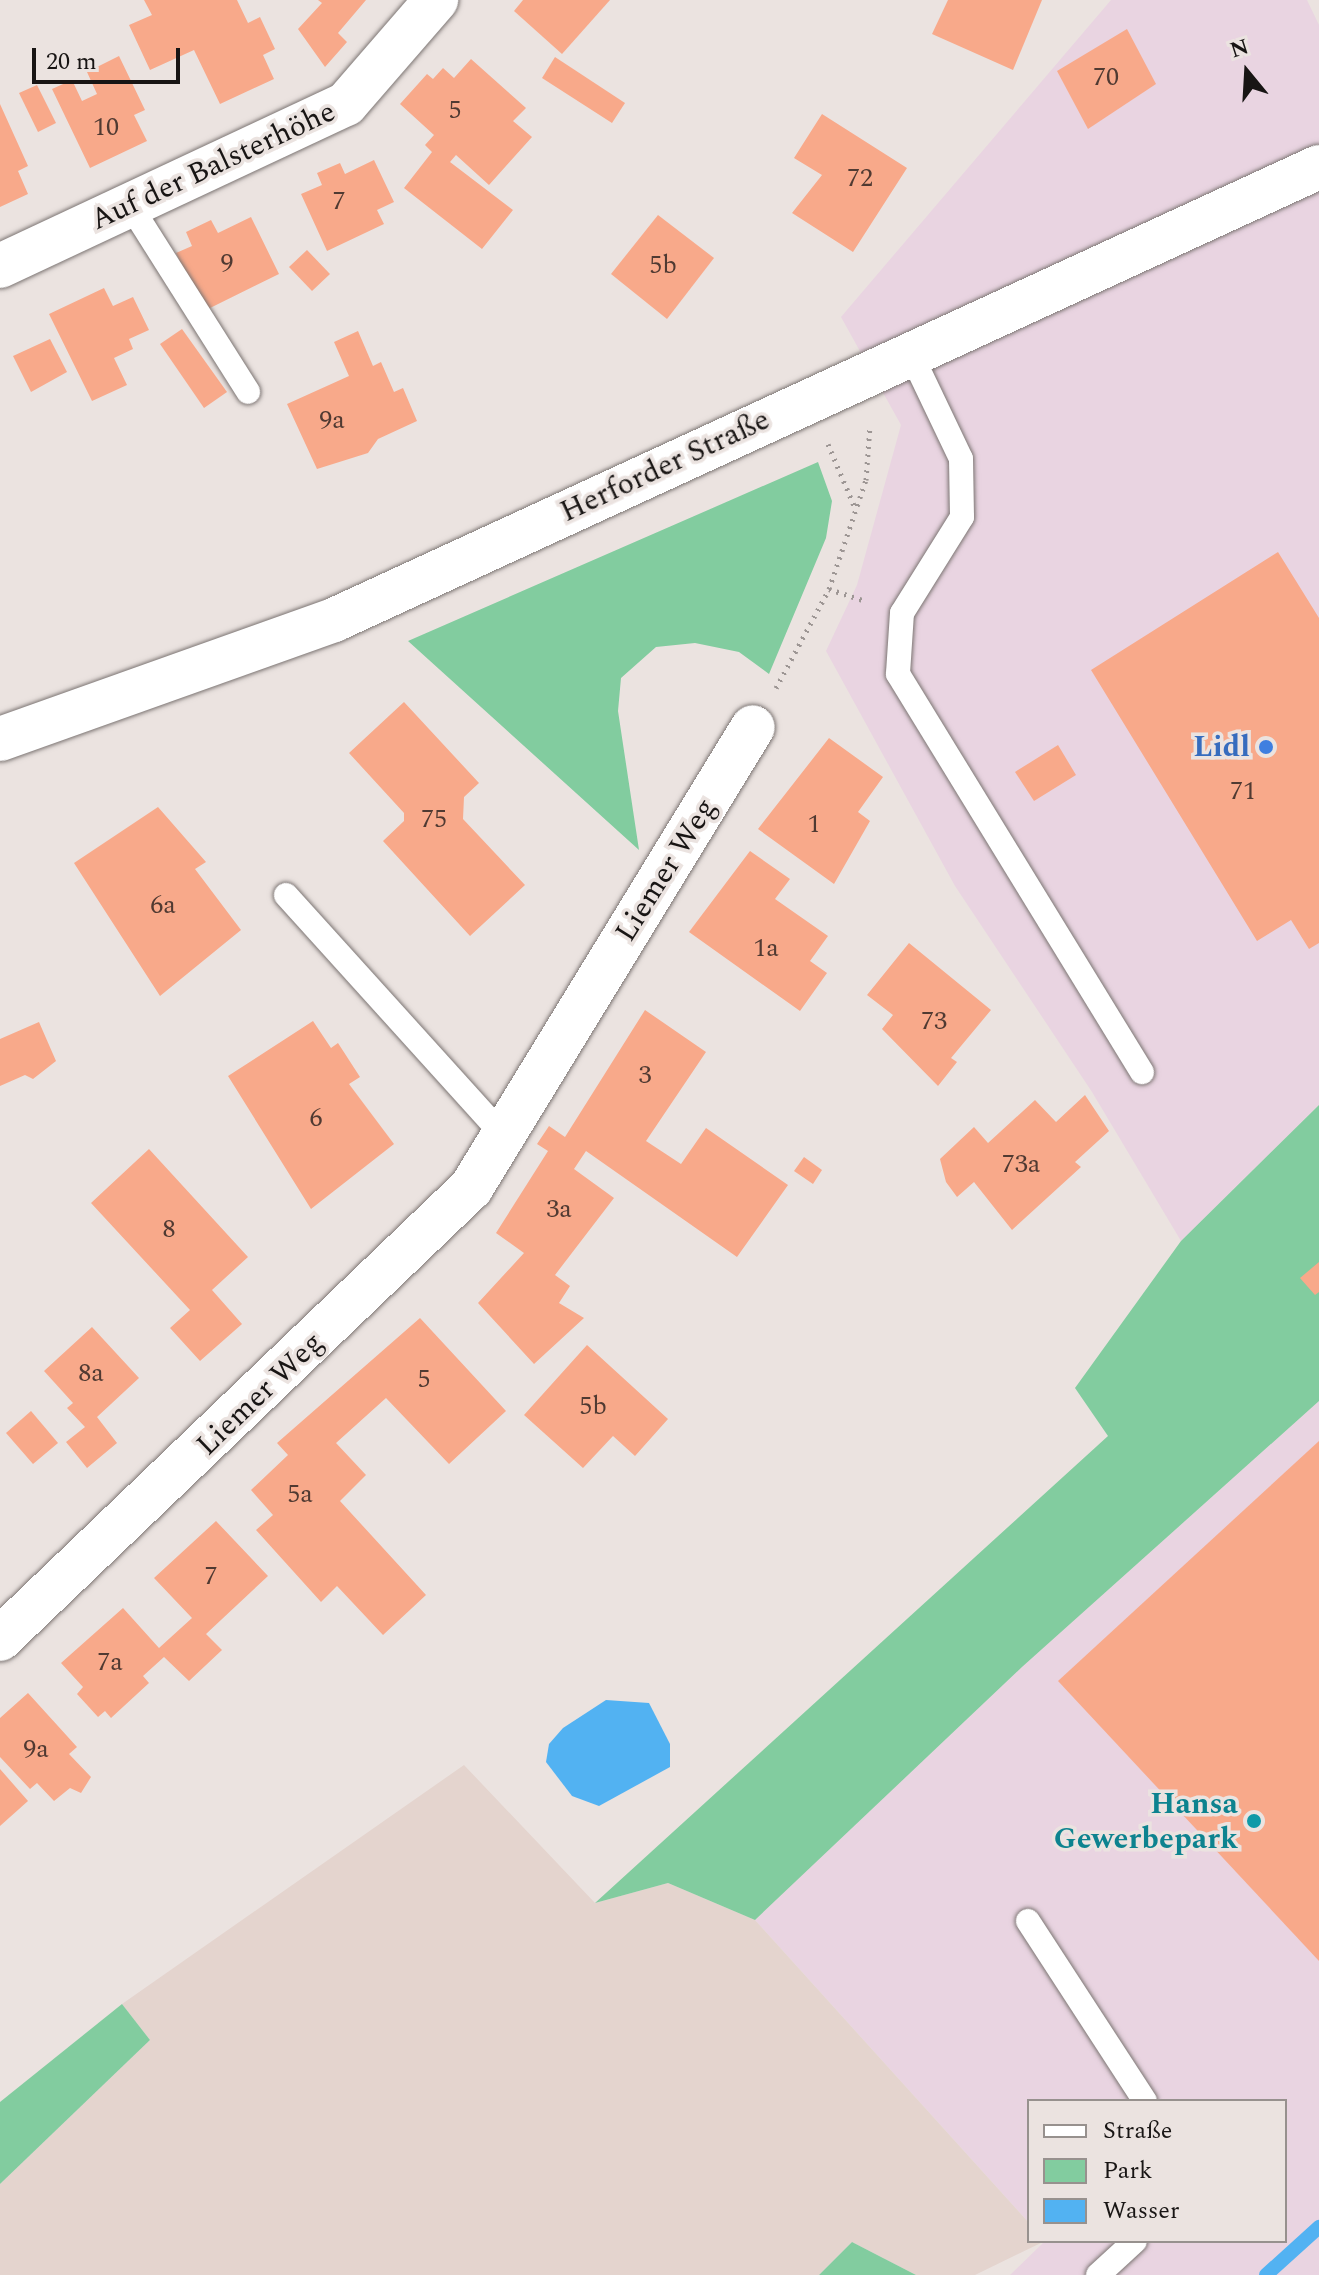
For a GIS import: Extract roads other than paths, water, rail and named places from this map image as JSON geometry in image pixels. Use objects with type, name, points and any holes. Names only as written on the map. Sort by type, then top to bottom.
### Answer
[{"type":"street","name":"Auf der Balsterhöhe","points":[[0,266],[346,104],[436,0]]},
{"type":"street","name":"Herforder Straße","points":[[0,739],[334,620],[809,398],[1319,167]]},
{"type":"street","name":"Liemer Weg","points":[[0,1639],[471,1188],[753,727]]},
{"type":"lane","points":[[130,205],[248,392]]},
{"type":"lane","points":[[911,354],[961,459],[962,517],[902,613],[898,674],[1142,1072]]},
{"type":"lane","points":[[286,895],[503,1135]]},
{"type":"lane","points":[[1028,1921],[1144,2099]]},
{"type":"lane","points":[[1098,2275],[1133,2243]]},
{"type":"water","points":[[606,1700],[649,1703],[670,1744],[670,1767],[599,1806],[572,1796],[546,1762],[549,1744],[563,1728]]},
{"type":"waterway","points":[[1266,2275],[1319,2227]]},
{"type":"place","name":"Lidl","points":[[1266,747]]},
{"type":"place","name":"Hansa Gewerbepark","points":[[1254,1821]]}]
